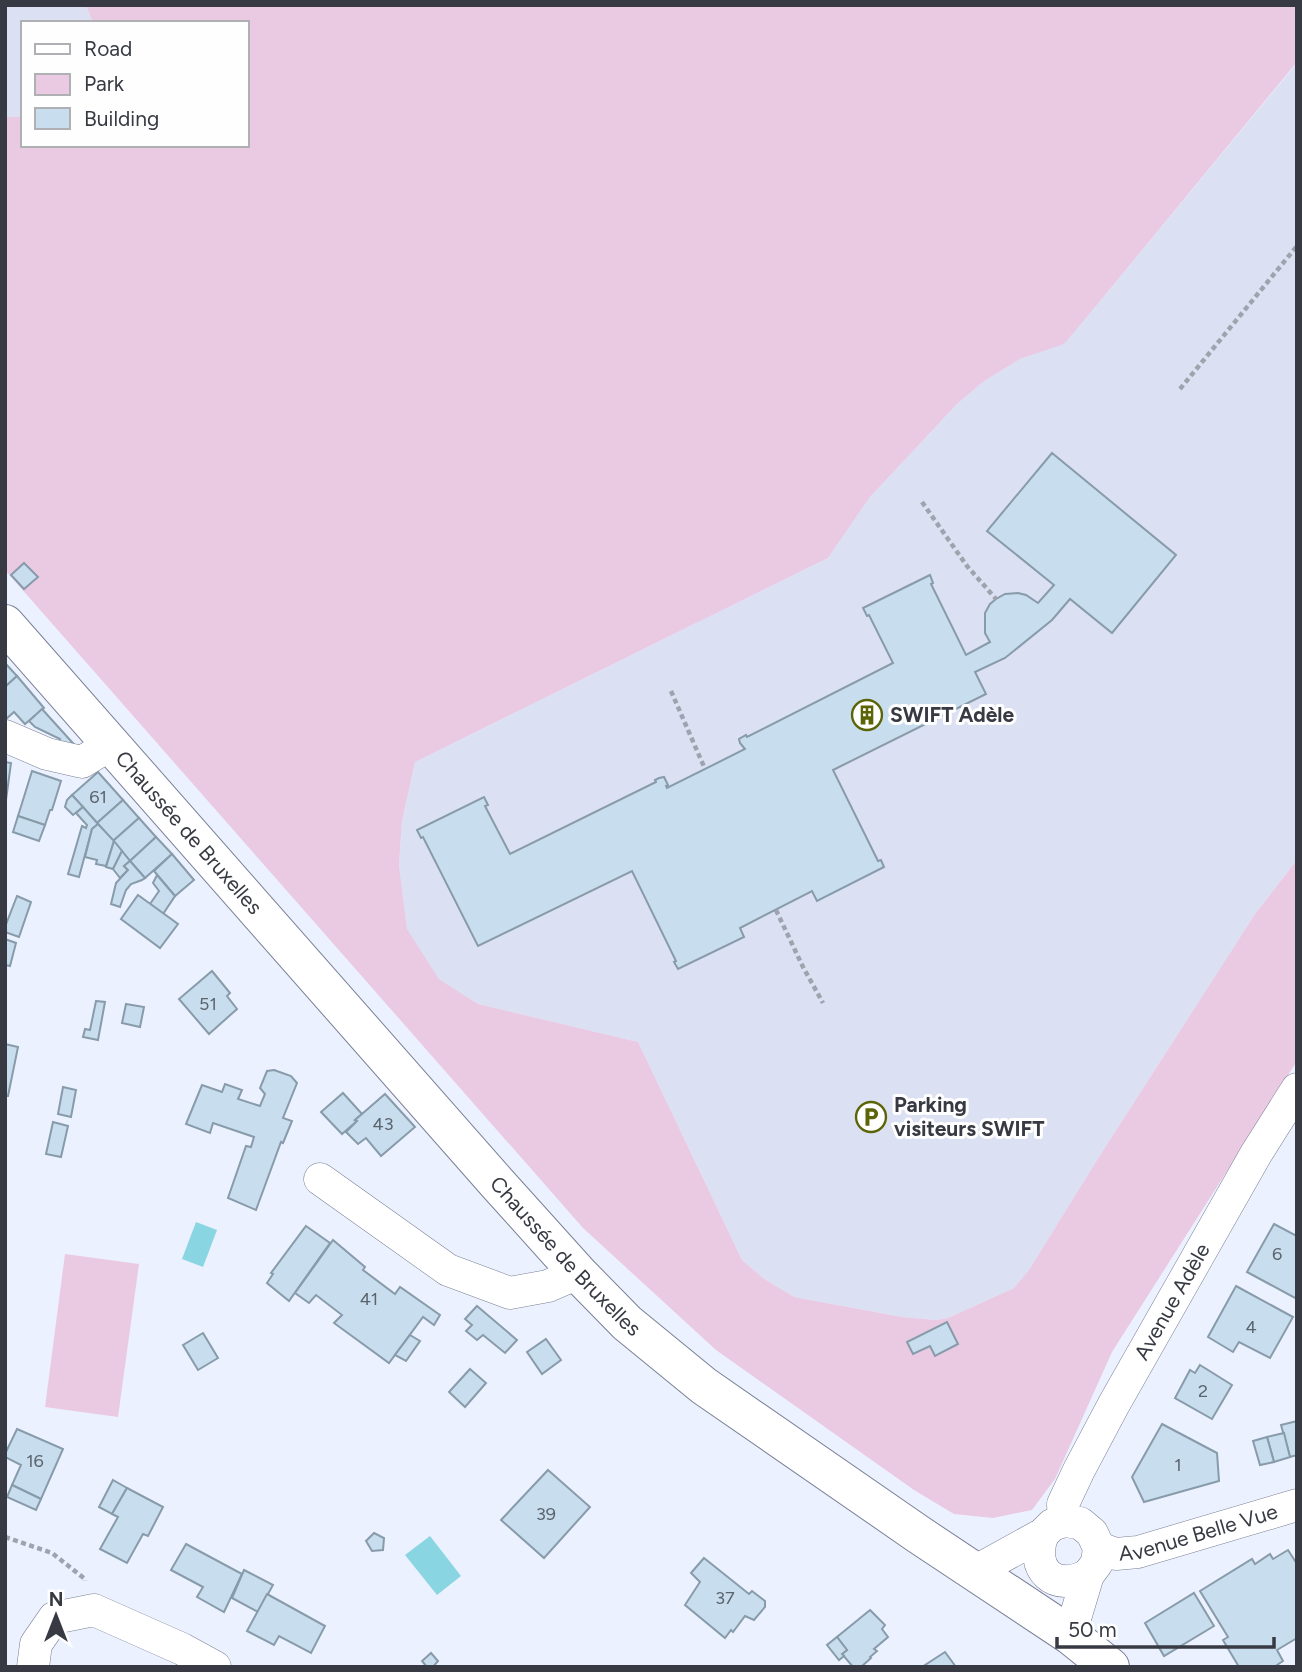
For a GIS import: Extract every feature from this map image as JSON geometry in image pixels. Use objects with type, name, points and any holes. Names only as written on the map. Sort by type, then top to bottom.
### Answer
[{"type":"main road","name":"Chaussée de Bruxelles","points":[[5,624],[497,1183],[627,1323],[704,1386],[1070,1635],[1110,1667]]},
{"type":"street","name":"Chaussée de Bruxelles","points":[[5,736],[47,754],[82,762],[111,744]]},
{"type":"street","name":"Avenue Adèle","points":[[1093,1561],[1075,1582],[1060,1581],[1047,1574],[1039,1562],[1038,1547],[1053,1527],[1108,1415],[1256,1154],[1297,1089]]},
{"type":"street","points":[[320,1179],[448,1270],[510,1293],[548,1286],[578,1273]]},
{"type":"street","name":"Avenue Belle Vue","points":[[1093,1561],[1116,1554],[1138,1552],[1297,1505]]},
{"type":"street","points":[[976,1571],[1053,1527],[1080,1523],[1093,1533],[1093,1561],[1070,1635]]},
{"type":"street","points":[[35,1655],[54,1618],[94,1610],[182,1649],[215,1667]]},
{"type":"path","points":[[1180,389],[1297,246]]},
{"type":"path","points":[[922,502],[967,566],[996,600]]},
{"type":"path","points":[[671,691],[705,769]]},
{"type":"path","points":[[776,910],[822,1003]]},
{"type":"path","points":[[5,1537],[52,1553],[85,1578],[94,1610]]},
{"type":"shaded area","points":[[5,5],[86,5],[92,21],[21,21],[21,117],[5,117]]},
{"type":"shaded area","points":[[1297,63],[1297,860],[1255,914],[1029,1270],[1014,1288],[948,1318],[936,1320],[902,1317],[794,1297],[763,1278],[742,1260],[638,1042],[478,1004],[439,979],[407,930],[399,865],[402,821],[415,762],[828,558],[870,497],[957,404],[983,382],[1020,359],[1064,343]]},
{"type":"green space","points":[[86,5],[1297,5],[1297,62],[1064,344],[1020,359],[983,382],[957,404],[870,497],[828,558],[415,762],[402,821],[399,865],[407,929],[439,979],[478,1004],[638,1042],[742,1260],[763,1278],[794,1297],[902,1317],[936,1320],[948,1318],[1014,1288],[1029,1270],[1255,914],[1297,860],[1297,1061],[1112,1352],[1055,1479],[1032,1510],[993,1518],[954,1514],[914,1490],[716,1350],[583,1228],[5,570],[5,117],[21,117],[21,147],[248,147],[248,21],[92,21]]},
{"type":"green space","points":[[65,1254],[139,1264],[118,1417],[45,1407]]},
{"type":"water","points":[[196,1222],[217,1230],[203,1267],[182,1259]]},
{"type":"water","points":[[430,1536],[461,1576],[437,1595],[405,1555]]},
{"type":"building","name":"SWIFT Adèle","points":[[1052,453],[1176,555],[1112,633],[1070,599],[1052,620],[1005,658],[975,672],[986,694],[833,770],[878,861],[881,860],[884,867],[817,901],[812,891],[740,928],[744,937],[678,969],[632,871],[478,946],[417,830],[484,797],[488,805],[485,806],[510,854],[656,782],[659,778],[664,777],[667,788],[745,749],[739,739],[746,735],[747,737],[893,663],[863,608],[930,575],[931,584],[966,655],[990,642],[985,633],[985,613],[990,604],[1005,594],[1018,593],[1038,603],[1054,585],[987,531]]},
{"type":"building","points":[[24,563],[38,577],[24,589],[11,575]]},
{"type":"building","points":[[5,663],[17,676],[5,687]]},
{"type":"building","points":[[17,676],[44,708],[25,724],[14,712],[5,720],[5,687]]},
{"type":"building","points":[[42,709],[80,751],[58,744],[60,739],[35,727],[29,721]]},
{"type":"building","points":[[5,762],[11,763],[6,800],[5,799]]},
{"type":"building","points":[[32,771],[61,781],[45,825],[18,816]]},
{"type":"building","points":[[98,772],[123,800],[97,823],[72,795]]},
{"type":"building","points":[[72,795],[83,807],[73,815],[65,807]]},
{"type":"building","points":[[123,800],[139,818],[113,841],[97,823]]},
{"type":"building","points":[[83,807],[98,824],[92,829],[79,877],[68,874],[82,826],[86,828],[87,825],[76,813]]},
{"type":"building","points":[[18,816],[45,825],[39,841],[13,832]]},
{"type":"building","points":[[139,818],[156,837],[130,861],[113,841]]},
{"type":"building","points":[[98,824],[114,841],[106,866],[96,864],[97,860],[85,857],[92,829]]},
{"type":"building","points":[[156,837],[172,854],[145,878],[130,861]]},
{"type":"building","points":[[114,841],[122,851],[113,869],[106,867]]},
{"type":"building","points":[[122,851],[130,861],[124,866],[128,870],[120,878],[113,869]]},
{"type":"building","points":[[172,854],[194,880],[175,896],[154,871]]},
{"type":"building","points":[[130,861],[145,878],[131,884],[120,907],[111,904],[116,883],[128,870],[124,866]]},
{"type":"building","points":[[157,875],[175,896],[163,914],[150,904],[159,891],[153,883]]},
{"type":"building","points":[[138,895],[178,924],[160,948],[121,919]]},
{"type":"building","points":[[17,896],[31,902],[19,937],[5,932]]},
{"type":"building","points":[[5,939],[16,943],[10,966],[5,965]]},
{"type":"building","points":[[212,971],[230,993],[227,996],[237,1009],[209,1034],[179,999]]},
{"type":"building","points":[[96,1001],[105,1002],[98,1040],[83,1037],[85,1029],[90,1030]]},
{"type":"building","points":[[126,1004],[144,1007],[140,1027],[122,1023]]},
{"type":"building","points":[[5,1044],[18,1047],[8,1096],[5,1096]]},
{"type":"building","points":[[274,1070],[291,1076],[297,1083],[283,1118],[292,1121],[283,1143],[281,1142],[256,1210],[228,1198],[246,1146],[251,1147],[254,1137],[213,1123],[210,1133],[186,1124],[202,1085],[222,1092],[225,1084],[242,1090],[238,1099],[260,1106],[265,1094],[260,1088],[267,1071]]},
{"type":"building","points":[[63,1087],[76,1090],[71,1117],[58,1114]]},
{"type":"building","points":[[343,1093],[362,1114],[342,1134],[321,1112]]},
{"type":"building","points":[[385,1094],[415,1127],[381,1156],[366,1138],[358,1144],[346,1132],[357,1121],[355,1120]]},
{"type":"building","points":[[53,1122],[68,1126],[61,1157],[46,1154]]},
{"type":"building","points":[[1274,1224],[1297,1236],[1297,1299],[1247,1272]]},
{"type":"building","points":[[306,1226],[330,1243],[289,1301],[267,1283],[273,1274],[271,1273]]},
{"type":"building","points":[[333,1240],[365,1267],[363,1270],[395,1294],[400,1287],[440,1315],[434,1325],[423,1317],[389,1363],[334,1323],[342,1315],[316,1295],[309,1303],[295,1293]]},
{"type":"building","points":[[1236,1286],[1293,1317],[1270,1358],[1239,1342],[1233,1352],[1208,1337]]},
{"type":"building","points":[[477,1306],[517,1340],[505,1353],[483,1335],[477,1340],[466,1331],[472,1325],[465,1319]]},
{"type":"building","points":[[947,1322],[958,1344],[935,1356],[930,1346],[913,1354],[907,1342]]},
{"type":"building","points":[[203,1333],[218,1358],[198,1370],[183,1345]]},
{"type":"building","points":[[410,1335],[420,1341],[406,1361],[395,1355]]},
{"type":"building","points":[[546,1339],[561,1360],[542,1374],[527,1352]]},
{"type":"building","points":[[1200,1365],[1232,1385],[1212,1419],[1175,1398],[1190,1370],[1195,1373]]},
{"type":"building","points":[[470,1369],[486,1383],[465,1407],[449,1392]]},
{"type":"building","points":[[1297,1421],[1297,1455],[1290,1457],[1281,1425]]},
{"type":"building","points":[[1162,1424],[1217,1453],[1219,1481],[1144,1502],[1132,1477]]},
{"type":"building","points":[[17,1429],[63,1449],[41,1499],[12,1485],[21,1465],[5,1457],[5,1454]]},
{"type":"building","points":[[1284,1433],[1290,1457],[1274,1462],[1267,1437]]},
{"type":"building","points":[[1267,1437],[1274,1462],[1260,1465],[1253,1441]]},
{"type":"building","points":[[548,1470],[590,1507],[544,1558],[501,1520]]},
{"type":"building","points":[[113,1480],[127,1488],[112,1514],[99,1507]]},
{"type":"building","points":[[12,1485],[41,1499],[36,1510],[7,1497]]},
{"type":"building","points":[[127,1488],[163,1507],[148,1536],[143,1534],[127,1563],[100,1549],[118,1517],[112,1514]]},
{"type":"building","points":[[374,1533],[384,1538],[383,1550],[372,1551],[366,1541]]},
{"type":"building","points":[[186,1544],[242,1574],[224,1612],[197,1597],[203,1587],[171,1570]]},
{"type":"building","points":[[1288,1550],[1297,1564],[1297,1638],[1277,1650],[1283,1661],[1274,1667],[1239,1667],[1223,1640],[1228,1637],[1200,1591],[1252,1559],[1255,1564],[1270,1554],[1273,1559]]},
{"type":"building","points":[[704,1558],[749,1594],[752,1591],[765,1601],[765,1607],[754,1620],[745,1616],[725,1638],[685,1605],[700,1582],[691,1573]]},
{"type":"building","points":[[244,1570],[273,1585],[258,1612],[232,1598]]},
{"type":"building","points":[[1194,1593],[1214,1626],[1164,1656],[1145,1623]]},
{"type":"building","points":[[267,1594],[325,1626],[311,1653],[279,1636],[274,1645],[247,1631]]},
{"type":"building","points":[[870,1610],[885,1625],[882,1629],[888,1637],[874,1649],[877,1651],[861,1667],[853,1667],[842,1654],[847,1650],[837,1637]]},
{"type":"building","points":[[837,1637],[847,1650],[839,1660],[827,1645]]},
{"type":"building","points":[[945,1652],[956,1667],[922,1667]]},
{"type":"building","points":[[431,1653],[438,1661],[433,1667],[427,1667],[422,1661]]},
{"type":"place","name":"SWIFT Adèle","points":[[867,715]]},
{"type":"place","name":"Parking visiteurs SWIFT","points":[[871,1117]]}]
